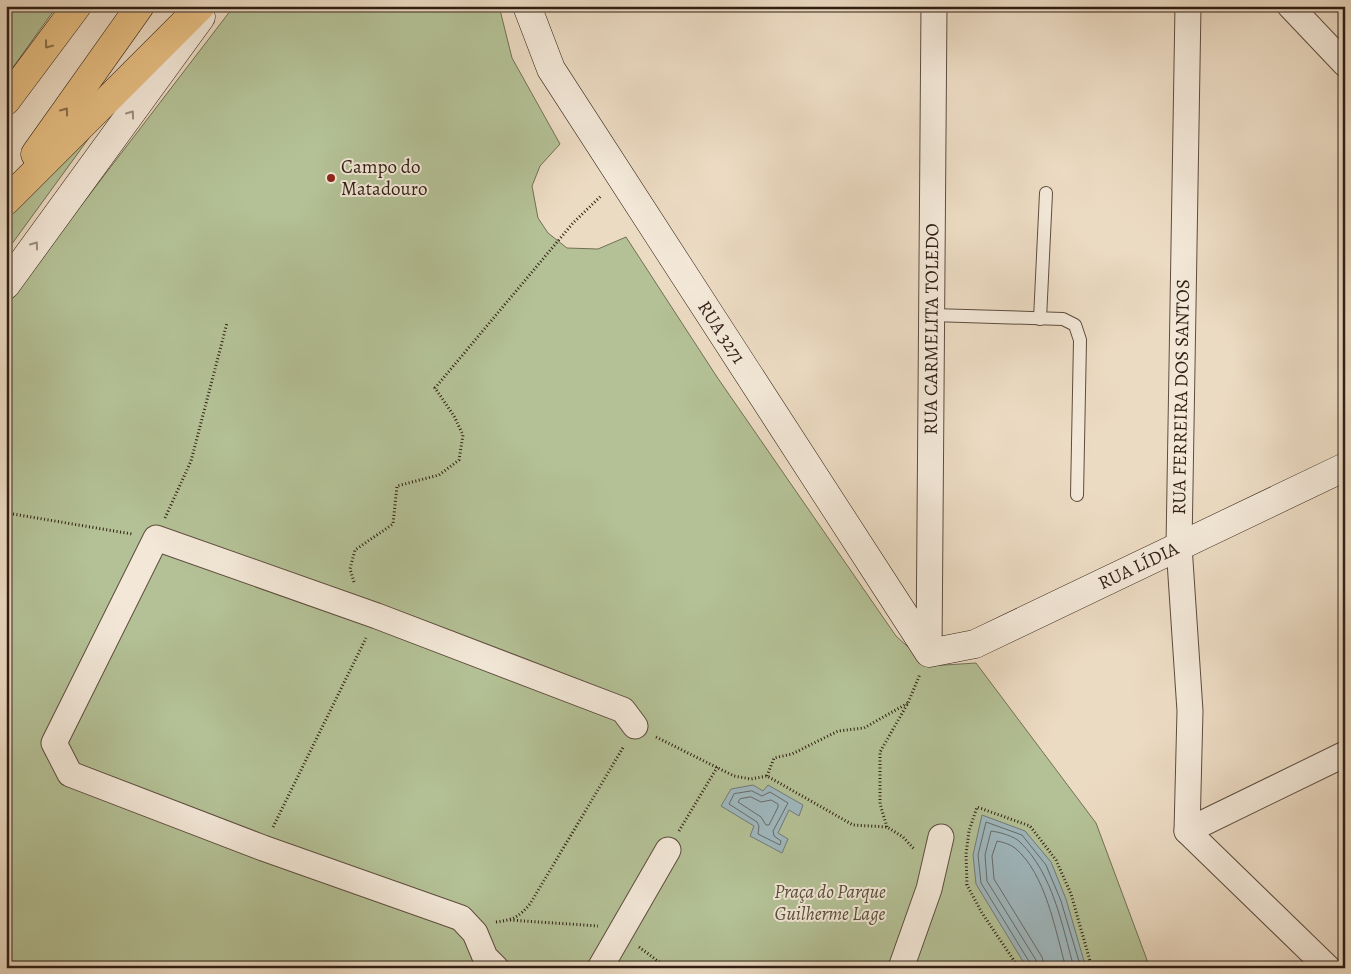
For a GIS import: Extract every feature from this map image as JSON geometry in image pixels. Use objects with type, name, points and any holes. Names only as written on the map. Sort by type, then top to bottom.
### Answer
[{"type":"highway","points":[[6,101],[77,6]]},
{"type":"highway","points":[[6,194],[140,6]]},
{"type":"highway","points":[[6,200],[201,6]]},
{"type":"street","points":[[6,285],[209,6]]},
{"type":"street","name":"RUA 3271","points":[[527,6],[551,70],[929,653]]},
{"type":"street","name":"RUA CARMELITA TOLEDO","points":[[929,653],[934,6]]},
{"type":"street","name":"RUA FERREIRA DOS SANTOS","points":[[1188,6],[1179,546],[1190,711],[1188,831]]},
{"type":"street","points":[[1290,6],[1345,64]]},
{"type":"street","name":"RUA LÍDIA","points":[[929,653],[975,644],[1345,467]]},
{"type":"street","points":[[496,968],[485,957],[474,933],[461,918],[263,848],[70,774],[54,744],[156,538],[377,616],[622,710],[635,726]]},
{"type":"street","points":[[1328,968],[1188,831],[1345,754]]},
{"type":"street","points":[[901,968],[929,889],[940,837]]},
{"type":"street","points":[[600,968],[668,850]]},
{"type":"lane","points":[[1040,319],[1046,193]]},
{"type":"lane","points":[[932,315],[1063,319],[1075,325],[1080,340],[1077,495]]},
{"type":"path","points":[[263,848],[377,616],[355,588],[350,569],[355,550],[393,524],[397,486],[439,475],[459,460],[463,435],[454,416],[435,388],[573,223],[621,178]]},
{"type":"path","points":[[13,514],[156,538],[191,461],[227,323]]},
{"type":"path","points":[[887,827],[880,804],[880,752],[908,703],[929,653]]},
{"type":"path","points":[[767,776],[774,758],[792,754],[838,731],[864,728],[908,703]]},
{"type":"path","points":[[461,918],[490,923],[510,920],[522,914],[530,904],[635,726],[718,766],[734,776],[751,780],[767,776],[853,825],[887,827],[903,837],[918,853]]},
{"type":"path","points":[[668,850],[718,766]]},
{"type":"path","points":[[1019,968],[982,912],[967,885],[967,846],[969,831],[977,807],[1030,826],[1056,860],[1071,894],[1092,968]]},
{"type":"green space","points":[[6,6],[57,6],[6,77]]},
{"type":"green space","name":"Praça do Parque Guilherme Lage","points":[[234,6],[499,6],[512,58],[560,144],[540,166],[532,186],[538,218],[548,233],[567,248],[598,249],[626,237],[717,377],[896,636],[929,666],[976,663],[1096,823],[1150,968],[6,968],[6,307],[70,220]]},
{"type":"green space","points":[[97,127],[6,252],[6,217]]},
{"type":"water","points":[[753,785],[763,791],[768,785],[803,805],[799,816],[789,810],[778,833],[788,839],[782,853],[750,836],[754,826],[721,806],[731,789]]},
{"type":"water","points":[[982,815],[1025,831],[1051,862],[1066,899],[1086,968],[1027,968],[976,884],[973,855]]},
{"type":"place","name":"Campo do Matadouro","points":[[331,178]]}]
